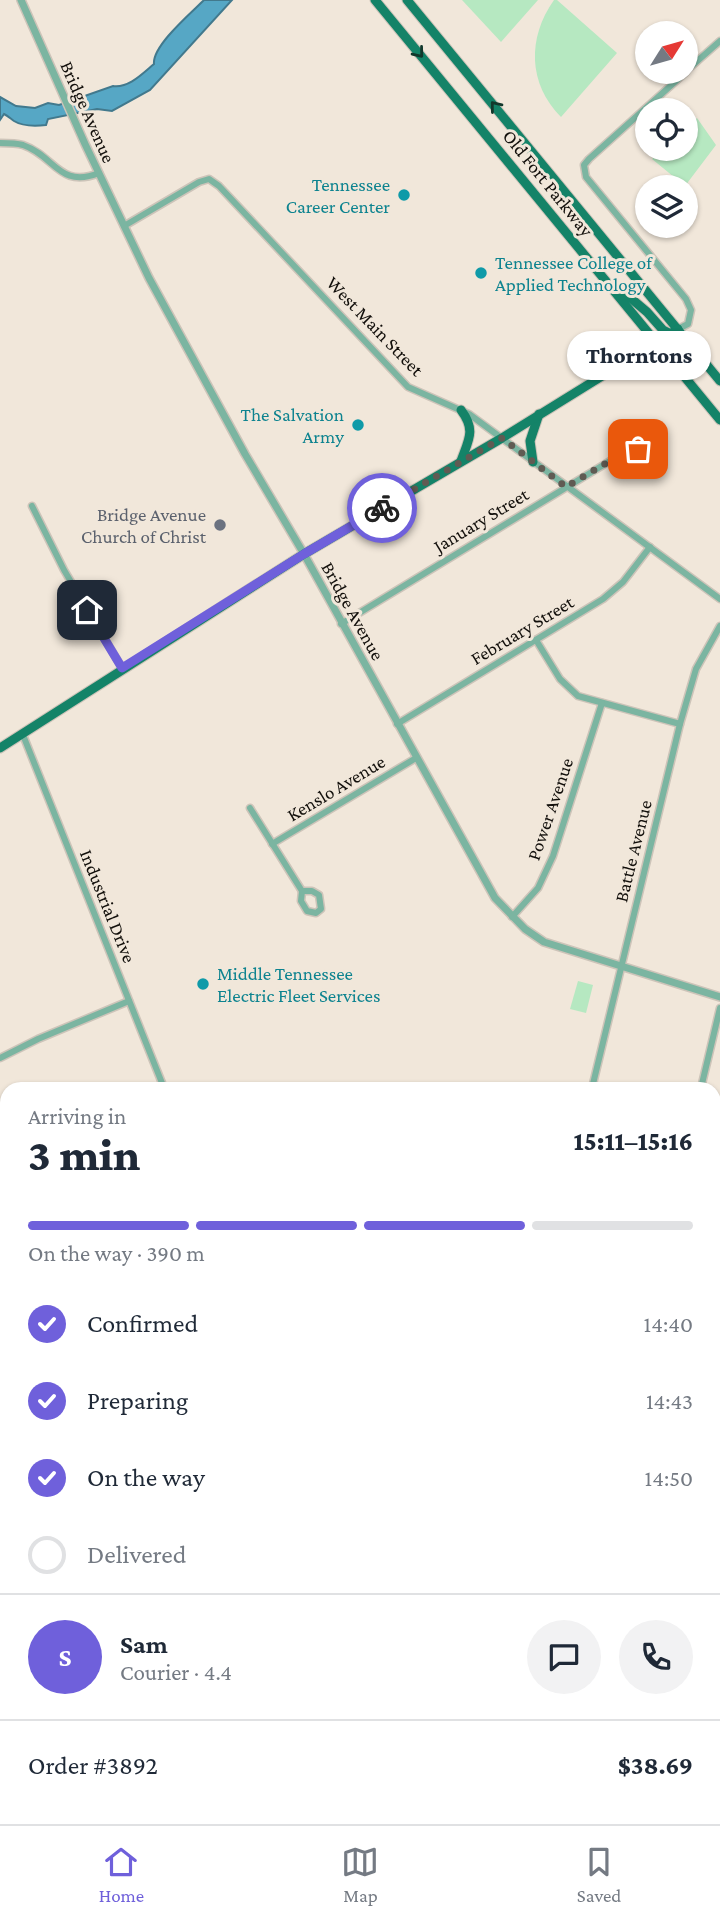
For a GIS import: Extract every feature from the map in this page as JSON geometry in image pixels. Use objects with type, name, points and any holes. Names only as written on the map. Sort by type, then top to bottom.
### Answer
[{"type":"main road","name":"Old Fort Parkway","points":[[375,0],[720,420]]},
{"type":"main road","name":"Old Fort Parkway","points":[[407,0],[675,332],[720,381]]},
{"type":"main road","points":[[597,270],[647,312],[663,330],[675,332]]},
{"type":"main road","points":[[0,748],[304,554],[502,438],[675,332]]},
{"type":"main road","points":[[461,410],[469,420],[471,430],[461,461]]},
{"type":"main road","points":[[533,462],[530,441],[540,414]]},
{"type":"street","name":"Bridge Avenue","points":[[21,0],[149,278],[495,898],[512,917],[544,942],[720,997]]},
{"type":"street","points":[[698,61],[720,41]]},
{"type":"street","points":[[673,84],[584,165],[586,177],[687,299],[691,310],[688,324],[675,332]]},
{"type":"street","points":[[0,143],[23,145],[73,178],[99,173]]},
{"type":"street","name":"West Main Street","points":[[124,226],[199,182],[209,179],[219,186],[408,387],[461,410],[720,598]]},
{"type":"street","name":"January Street","points":[[341,624],[628,450],[638,449]]},
{"type":"street","points":[[32,506],[64,570],[122,668]]},
{"type":"street","name":"February Street","points":[[397,724],[603,599],[623,582],[649,547]]},
{"type":"street","name":"Battle Avenue","points":[[593,1082],[680,724],[696,669],[720,626]]},
{"type":"street","points":[[536,640],[560,679],[578,696],[680,724]]},
{"type":"street","name":"Power Avenue","points":[[512,917],[538,888],[553,856],[602,703]]},
{"type":"street","name":"Industrial Drive","points":[[23,735],[162,1082]]},
{"type":"street","name":"Kenslo Avenue","points":[[272,844],[416,758]]},
{"type":"street","points":[[250,808],[302,891]]},
{"type":"street","points":[[0,1058],[129,1001]]},
{"type":"street","points":[[702,1082],[720,1008]]},
{"type":"green space","points":[[462,0],[538,0],[501,42]]},
{"type":"green space","points":[[554,0],[617,53],[561,117],[542,90],[535,60],[539,30]]},
{"type":"green space","points":[[698,119],[716,145],[693,175],[672,175],[654,161],[698,161]]},
{"type":"green space","points":[[578,981],[593,985],[586,1013],[570,1009]]},
{"type":"water","points":[[204,0],[232,0],[150,90],[112,111],[97,109],[48,119],[46,125],[21,124],[4,114],[0,120],[0,97],[16,106],[35,108],[48,103],[59,105],[113,86],[130,83],[154,64],[159,48],[166,39]]},
{"type":"way so far","points":[[382,508],[502,438],[566,487],[628,450],[638,449]]},
{"type":"place","name":"Tennessee Career Center","points":[[404,195]]},
{"type":"place","name":"Tennessee College of Applied Technology","points":[[481,273]]},
{"type":"place","name":"The Salvation Army","points":[[358,425]]},
{"type":"place","name":"Thorntons","points":[[638,449]]},
{"type":"place","name":"Bridge Avenue Church of Christ","points":[[220,525]]},
{"type":"place","name":"Middle Tennessee Electric Fleet Services","points":[[203,984]]},
{"type":"route","points":[[87,610],[122,668],[382,508]]}]
